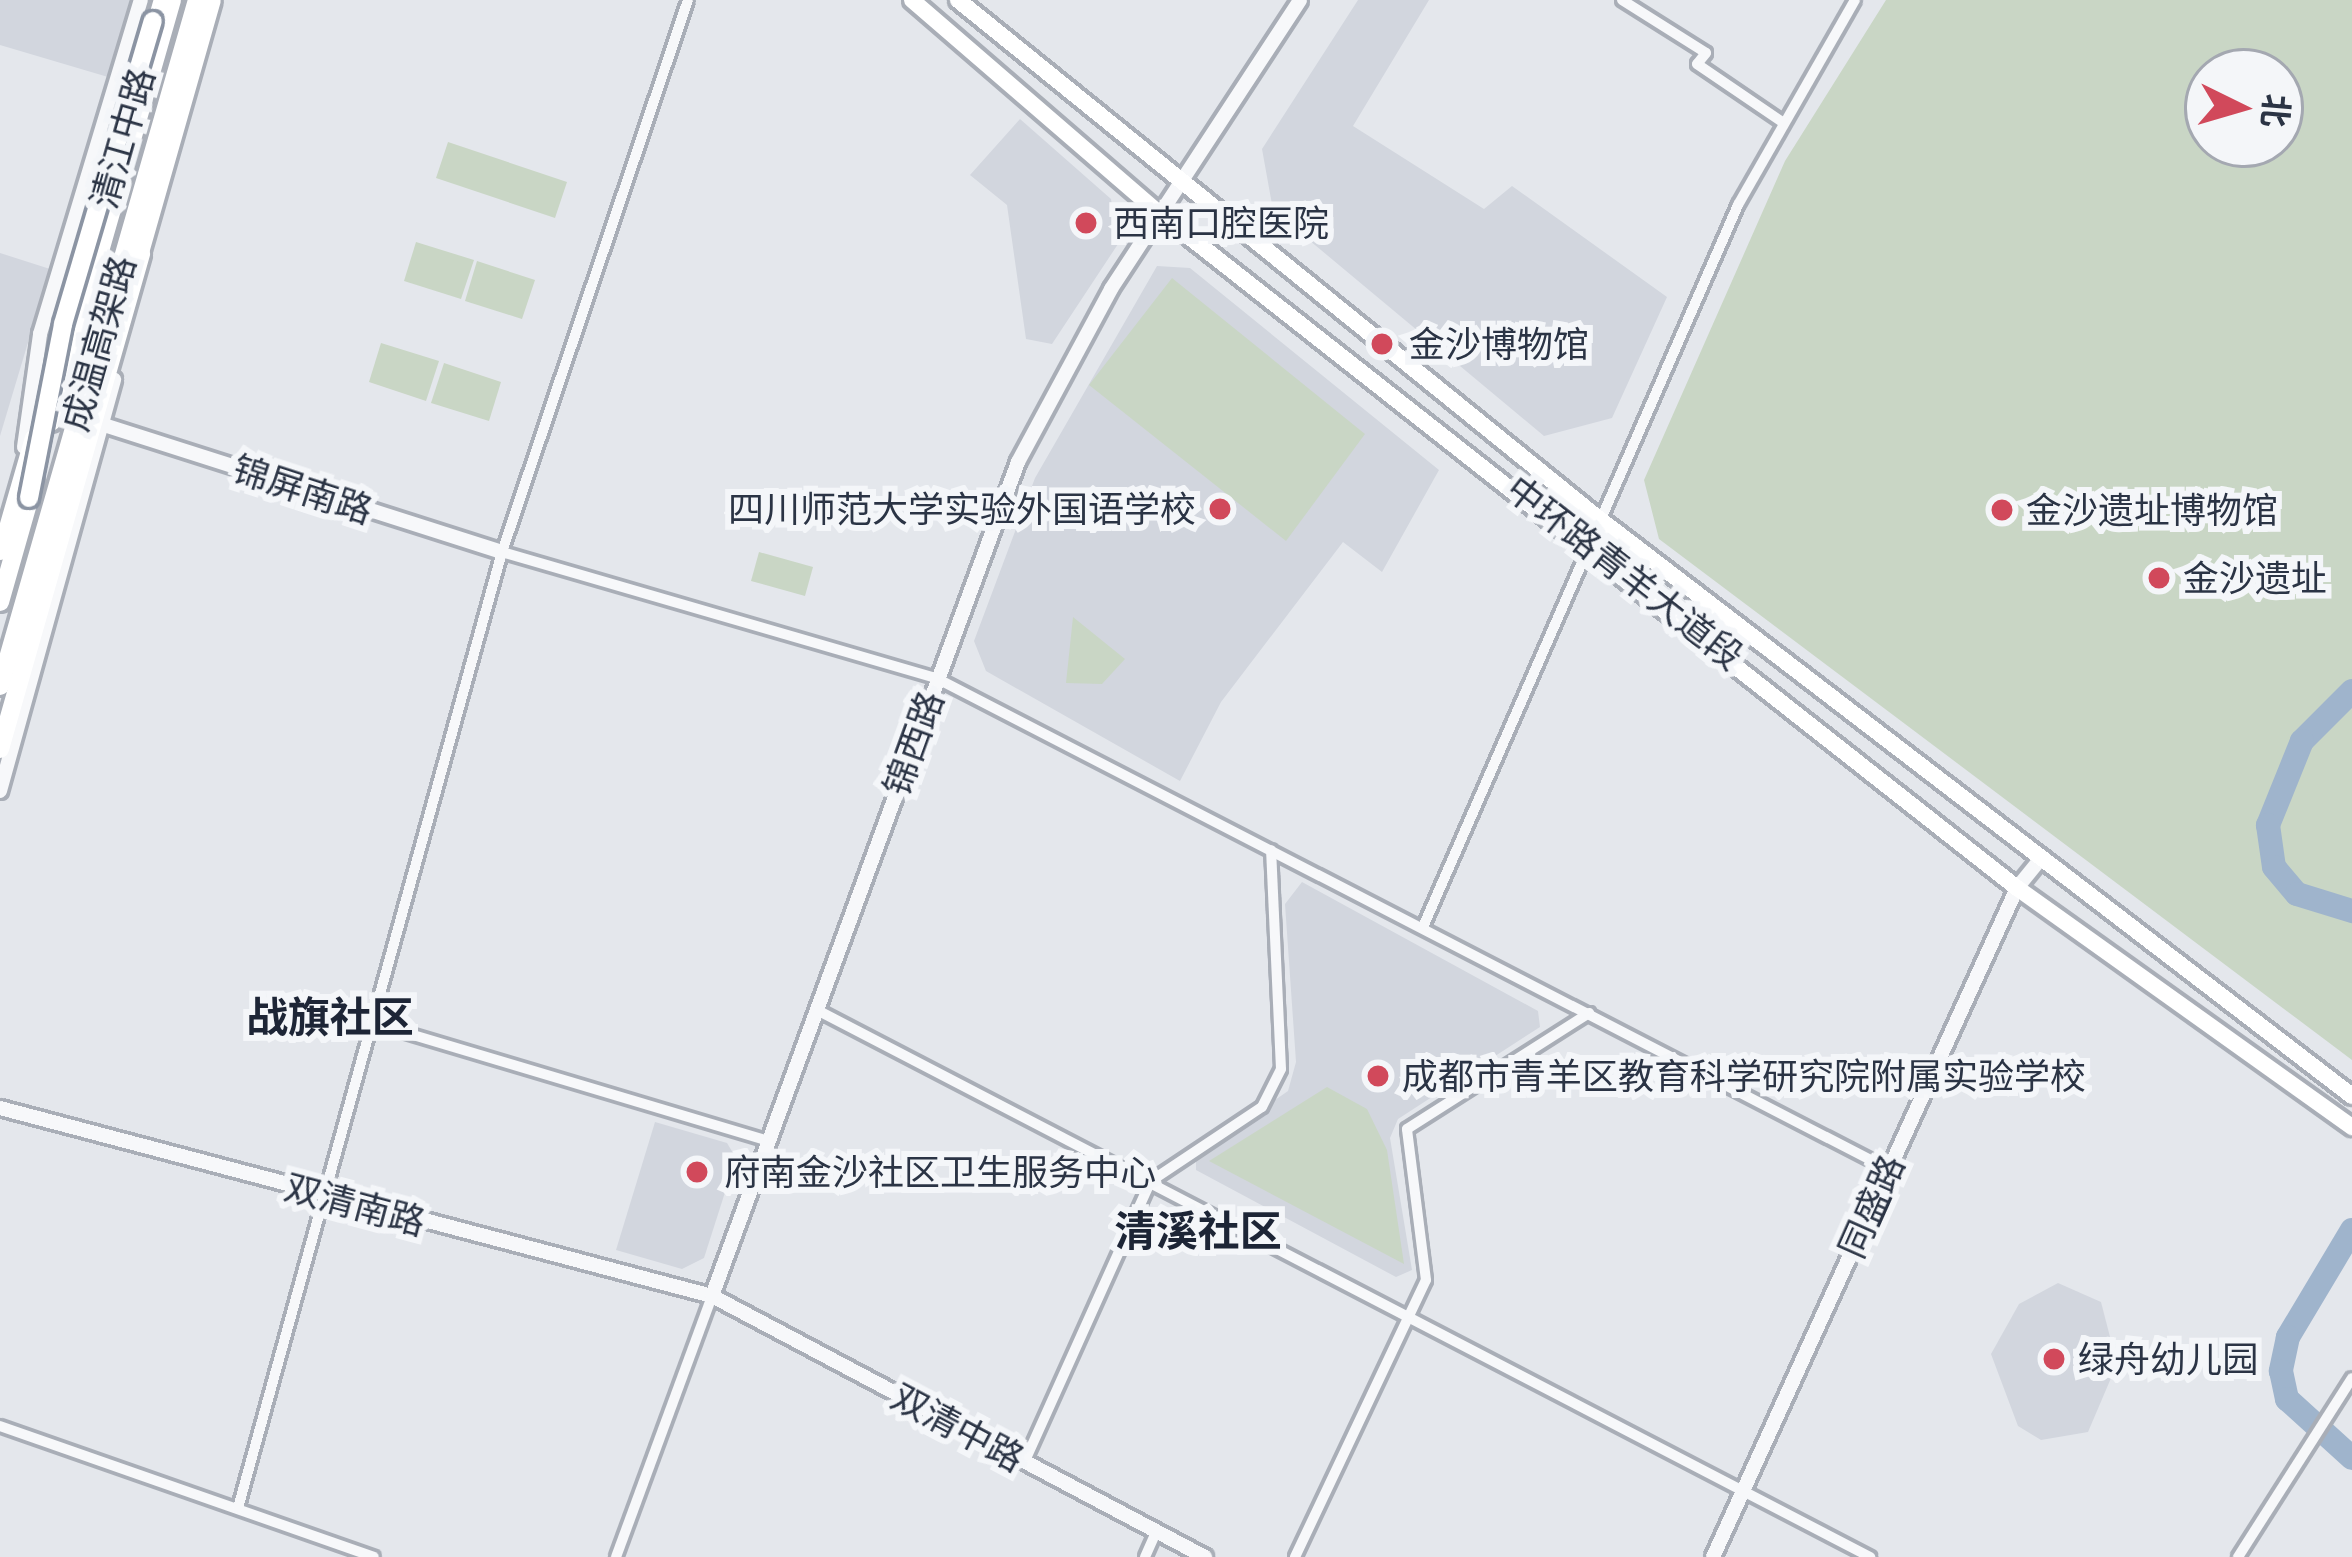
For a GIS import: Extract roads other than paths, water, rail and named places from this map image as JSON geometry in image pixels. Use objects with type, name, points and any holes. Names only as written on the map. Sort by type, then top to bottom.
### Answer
[{"type":"highway","points":[[16,492],[161,0]]},
{"type":"highway","name":"成温高架路","points":[[0,602],[16,492],[172,0]]},
{"type":"highway","name":"成温高架路","points":[[0,686],[197,0]]},
{"type":"highway","points":[[0,749],[100,420],[141,254]]},
{"type":"main road","name":"清江中路","points":[[0,552],[161,0]]},
{"type":"main road","name":"清江中路","points":[[0,718],[213,0]]},
{"type":"main road","name":"中环路青羊大道段","points":[[912,0],[1159,213],[1588,540],[2017,888],[2352,1127]]},
{"type":"main road","name":"中环路青羊大道段","points":[[958,0],[1598,518],[2039,861],[2352,1096]]},
{"type":"street","points":[[16,492],[40,334],[141,0]]},
{"type":"street","points":[[238,1508],[376,1024],[502,552],[688,0]]},
{"type":"street","name":"锦西路","points":[[712,1296],[936,678],[1055,381],[1300,0]]},
{"type":"street","points":[[1622,0],[1706,53],[1697,64],[1781,121]]},
{"type":"street","points":[[1423,927],[1588,540],[1781,121],[1855,0]]},
{"type":"street","points":[[0,791],[100,420]]},
{"type":"street","name":"锦屏南路","points":[[100,420],[502,552]]},
{"type":"street","points":[[502,552],[936,678],[1888,1169]]},
{"type":"street","points":[[1024,1463],[1151,1180],[1262,1107],[1281,1069],[1271,850]]},
{"type":"street","name":"同盛路","points":[[1713,1557],[2017,888],[2039,861]]},
{"type":"street","points":[[817,1010],[1870,1557]]},
{"type":"street","points":[[1295,1557],[1410,1316],[1429,1249],[1407,1129],[1589,1013]]},
{"type":"street","points":[[376,1024],[769,1142]]},
{"type":"street","name":"双清南路","points":[[0,1108],[712,1296]]},
{"type":"street","points":[[616,1557],[712,1296]]},
{"type":"street","name":"双清中路","points":[[712,1296],[1205,1557]]},
{"type":"street","points":[[2238,1557],[2352,1378]]},
{"type":"street","points":[[2339,1399],[2352,1410]]},
{"type":"street","points":[[0,1426],[374,1557]]},
{"type":"street","points":[[1145,1557],[1156,1532]]},
{"type":"waterway","points":[[2352,691],[2302,741],[2268,825],[2274,867],[2297,894],[2352,911]]},
{"type":"waterway","points":[[2352,1230],[2288,1337],[2281,1371],[2287,1399],[2352,1458]]},
{"type":"place","name":"西南口腔医院","points":[[1086,223]]},
{"type":"place","name":"金沙博物馆","points":[[1382,344]]},
{"type":"place","name":"四川师范大学实验外国语学校","points":[[1220,509]]},
{"type":"place","name":"金沙遗址博物馆","points":[[2002,510]]},
{"type":"place","name":"金沙遗址","points":[[2159,578]]},
{"type":"place","name":"成都市青羊区教育科学研究院附属实验学校","points":[[1378,1076]]},
{"type":"place","name":"府南金沙社区卫生服务中心","points":[[697,1172]]},
{"type":"place","name":"绿舟幼儿园","points":[[2054,1359]]},
{"type":"district","name":"战旗社区","points":[[330,1016]]},
{"type":"district","name":"清溪社区","points":[[1198,1230]]}]
